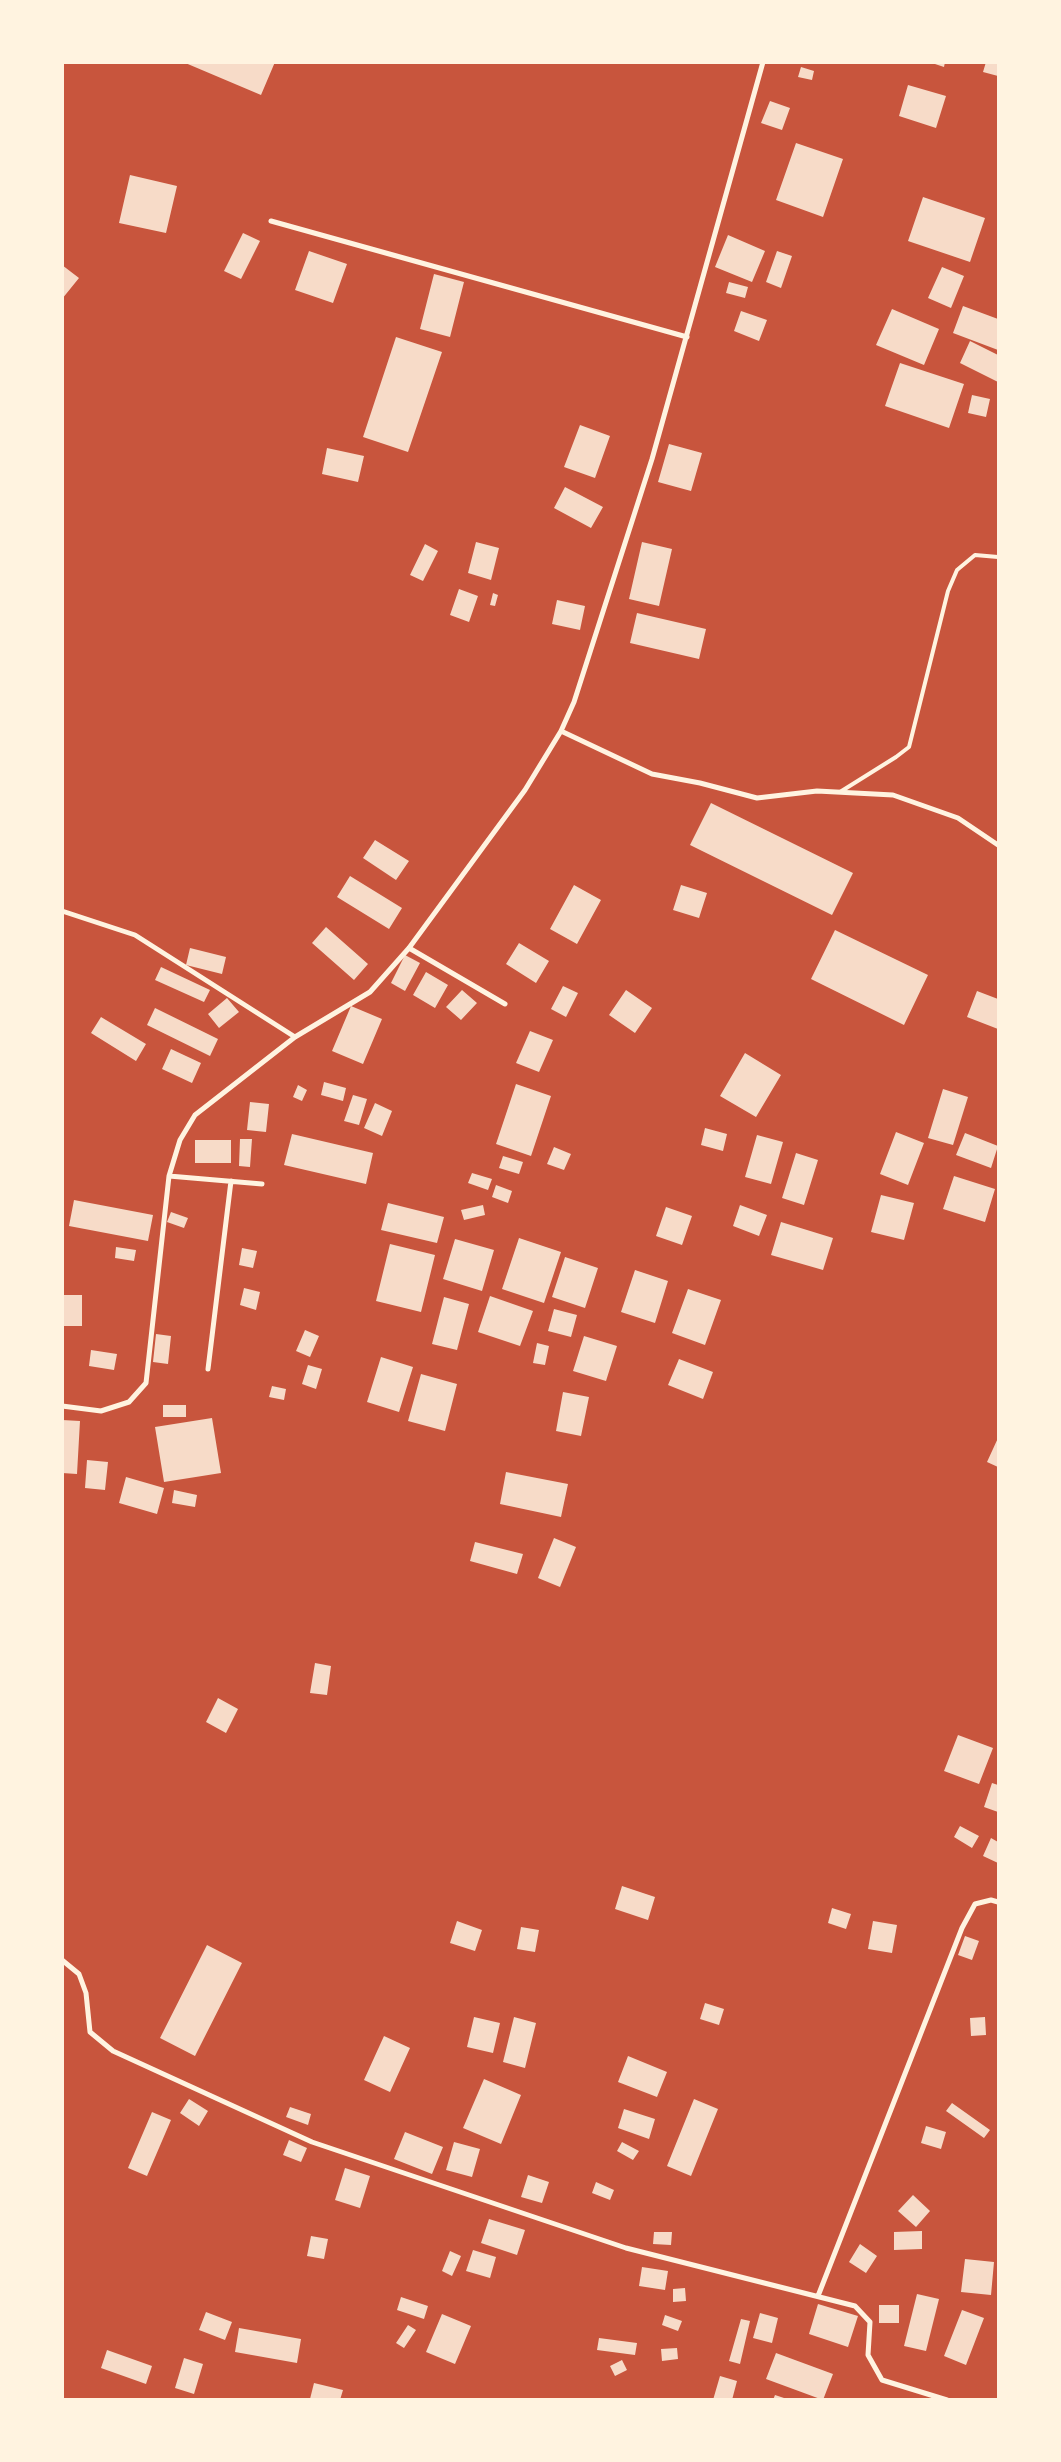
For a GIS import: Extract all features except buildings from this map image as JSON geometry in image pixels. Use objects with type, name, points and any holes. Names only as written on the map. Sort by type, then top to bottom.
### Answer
[{"type":"street","points":[[62,1406],[101,1411],[129,1402],[146,1383],[168,1176],[180,1140],[196,1115],[295,1036],[370,992],[409,948],[525,790],[561,731],[574,702],[652,459],[764,62]]},
{"type":"street","points":[[271,221],[687,337]]},
{"type":"street","points":[[561,731],[652,774],[700,783],[757,798],[817,791],[893,795],[958,818],[998,845]]},
{"type":"street","points":[[62,911],[136,935],[295,1036]]},
{"type":"street","points":[[409,948],[505,1004]]},
{"type":"street","points":[[168,1176],[262,1184]]},
{"type":"street","points":[[208,1369],[231,1181]]},
{"type":"street","points":[[818,2296],[962,1928],[976,1904],[991,1900],[998,1902]]},
{"type":"street","points":[[62,1960],[79,1974],[86,1993],[90,2032],[113,2051],[312,2142],[626,2248],[855,2306],[870,2322],[868,2355],[882,2380],[947,2400]]},
{"type":"lane","points":[[838,793],[896,758],[909,747],[948,591],[957,570],[976,555],[998,557]]}]
